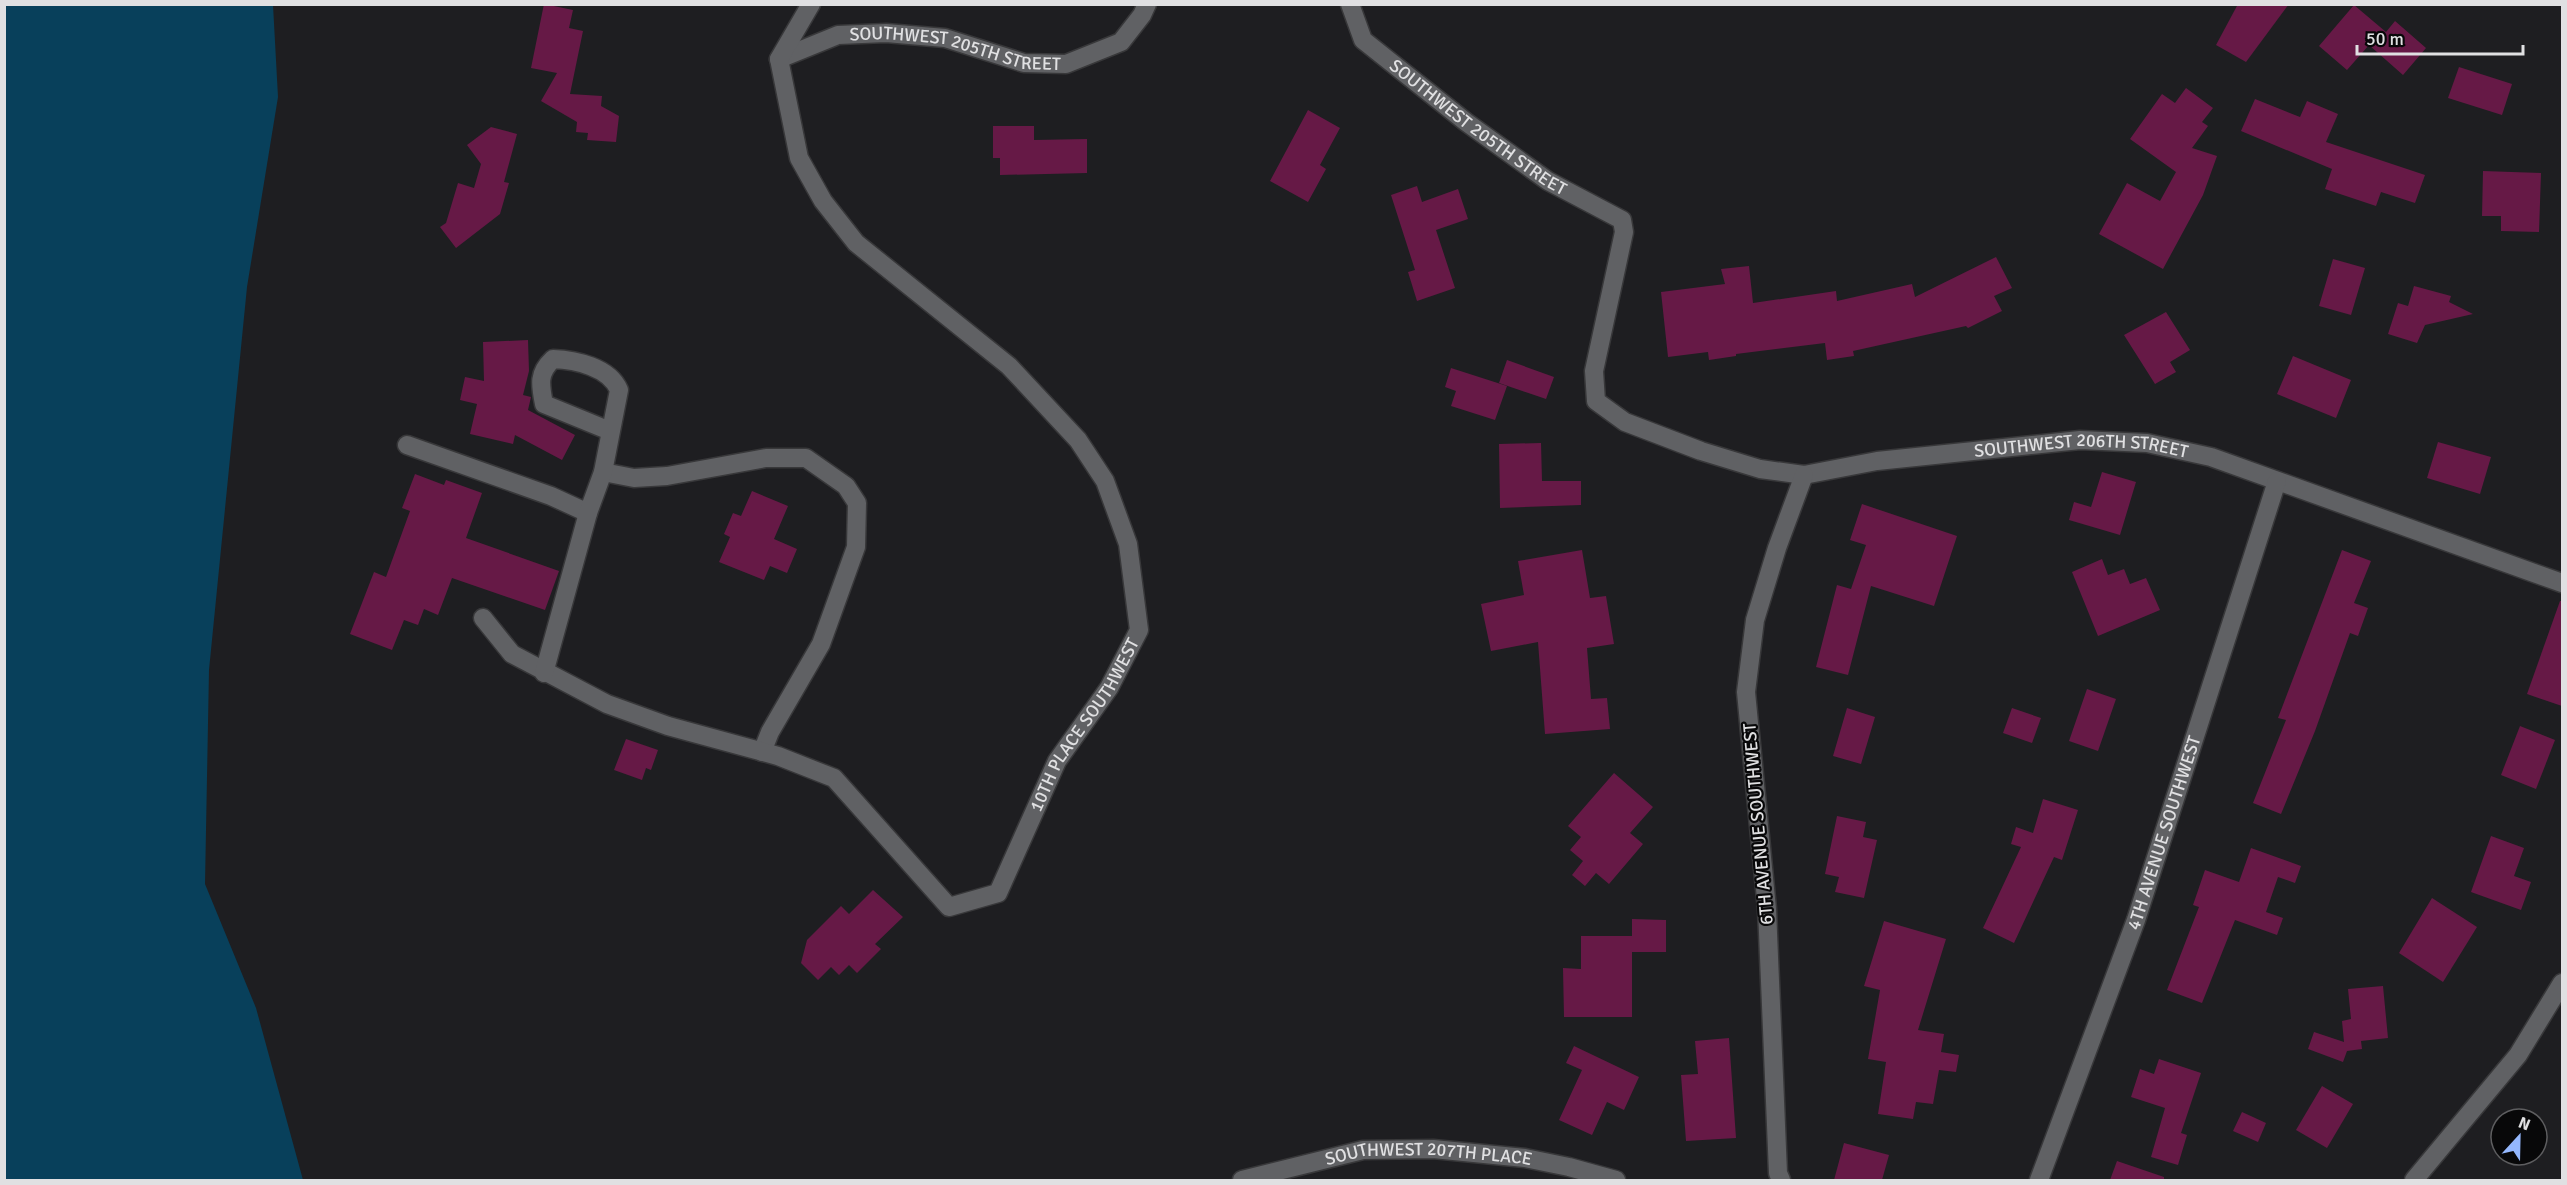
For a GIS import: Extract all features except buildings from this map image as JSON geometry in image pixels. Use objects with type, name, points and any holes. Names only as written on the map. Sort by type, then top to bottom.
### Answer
[{"type":"street","points":[[779,59],[811,4]]},
{"type":"street","name":"SOUTHWEST 205TH STREET","points":[[779,59],[838,35],[886,33],[945,38],[1024,63],[1066,64],[1121,42],[1142,15],[1147,4]]},
{"type":"street","name":"SOUTHWEST 205TH STREET","points":[[1350,4],[1363,39],[1466,122],[1548,182],[1622,220],[1624,232],[1594,371],[1596,401]]},
{"type":"street","name":"10TH PLACE SOUTHWEST","points":[[483,618],[512,654],[544,673],[607,704],[668,726],[778,756],[834,778],[949,907],[998,893],[1057,761],[1109,687],[1139,630],[1128,544],[1105,481],[1078,440],[1009,366],[856,243],[823,201],[799,158],[779,59]]},
{"type":"street","points":[[544,673],[588,513],[603,472],[619,390],[615,382],[603,371],[587,365],[554,359],[544,368],[540,382],[544,404],[610,431]]},
{"type":"street","name":"SOUTHWEST 206TH STREET","points":[[1596,401],[1625,422],[1701,451],[1760,469],[1804,475],[1877,461],[2080,440],[2147,443],[2211,457],[2562,583]]},
{"type":"street","points":[[407,445],[551,496],[588,513]]},
{"type":"street","points":[[603,472],[634,478],[667,476],[766,458],[806,459],[846,486],[857,503],[856,547],[822,644],[770,732],[762,752]]},
{"type":"street","name":"6TH AVENUE SOUTHWEST","points":[[1781,1180],[1778,1173],[1767,909],[1746,693],[1755,620],[1777,548],[1804,475]]},
{"type":"street","name":"4TH AVENUE SOUTHWEST","points":[[2039,1180],[2136,920],[2277,481]]},
{"type":"street","points":[[2414,1180],[2518,1055],[2562,983]]},
{"type":"street","name":"SOUTHWEST 207TH PLACE","points":[[1242,1180],[1363,1150],[1433,1149],[1525,1158],[1616,1180]]},
{"type":"water","points":[[5,4],[273,5],[278,97],[247,287],[209,670],[205,884],[256,1008],[303,1180],[5,1180]]}]
